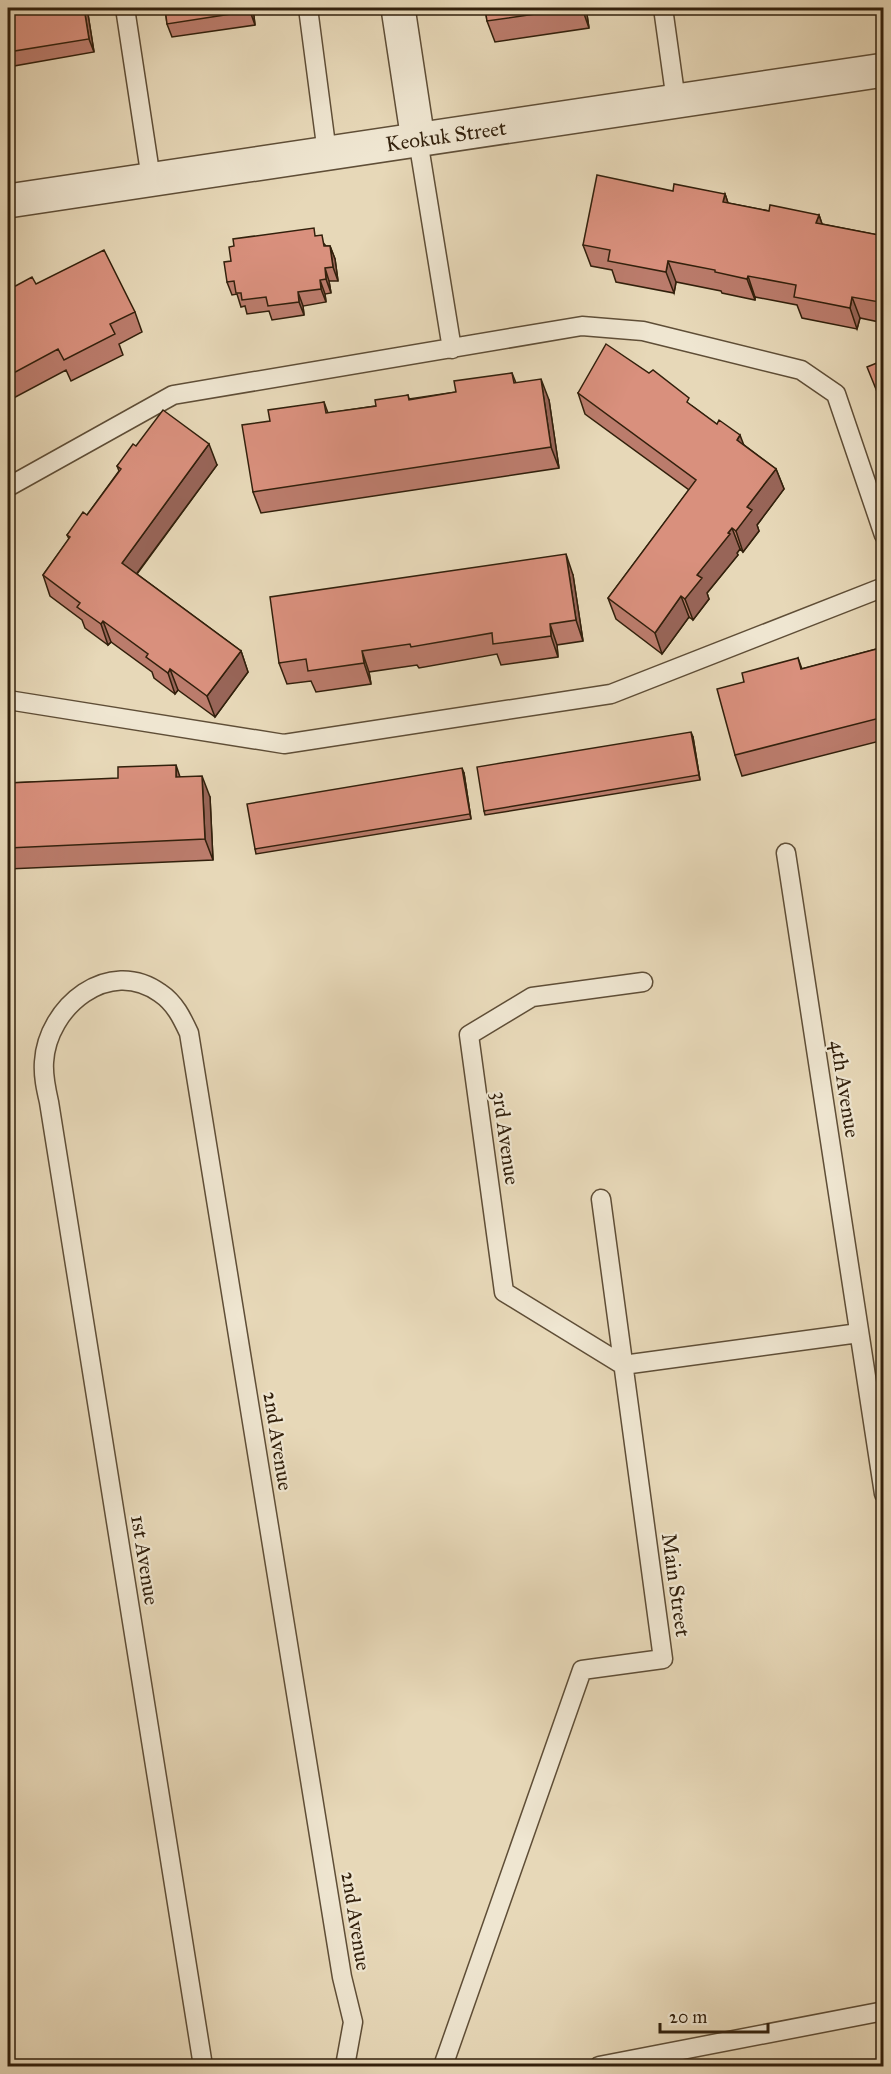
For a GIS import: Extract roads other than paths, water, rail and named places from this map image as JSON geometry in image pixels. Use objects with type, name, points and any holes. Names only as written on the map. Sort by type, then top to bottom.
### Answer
[{"type":"street","points":[[398,8],[418,140]]},
{"type":"street","name":"Keokuk Street","points":[[8,201],[884,70]]},
{"type":"lane","points":[[125,8],[151,179]]},
{"type":"lane","points":[[308,8],[327,153]]},
{"type":"lane","points":[[663,8],[676,101]]},
{"type":"lane","points":[[418,140],[452,349]]},
{"type":"lane","points":[[8,487],[173,395],[582,326],[643,331],[801,370],[836,394],[884,534]]},
{"type":"lane","points":[[8,700],[284,744],[611,694],[884,586]]},
{"type":"lane","name":"4th Avenue","points":[[786,853],[884,1494]]},
{"type":"lane","name":"2nd Avenue","points":[[44,1060],[50,1033],[65,1009],[86,991],[111,980],[137,982],[160,992],[178,1011],[189,1033],[342,1977],[353,2022],[345,2067]]},
{"type":"lane","name":"3rd Avenue","points":[[623,1365],[504,1292],[469,1035],[532,997],[643,982]]},
{"type":"lane","name":"1st Avenue","points":[[44,1060],[44,1081],[203,2067]]},
{"type":"lane","name":"Main Street","points":[[443,2067],[582,1670],[663,1659],[601,1198]]},
{"type":"lane","points":[[623,1365],[859,1333]]},
{"type":"lane","points":[[599,2067],[679,2059],[884,2011]]}]
